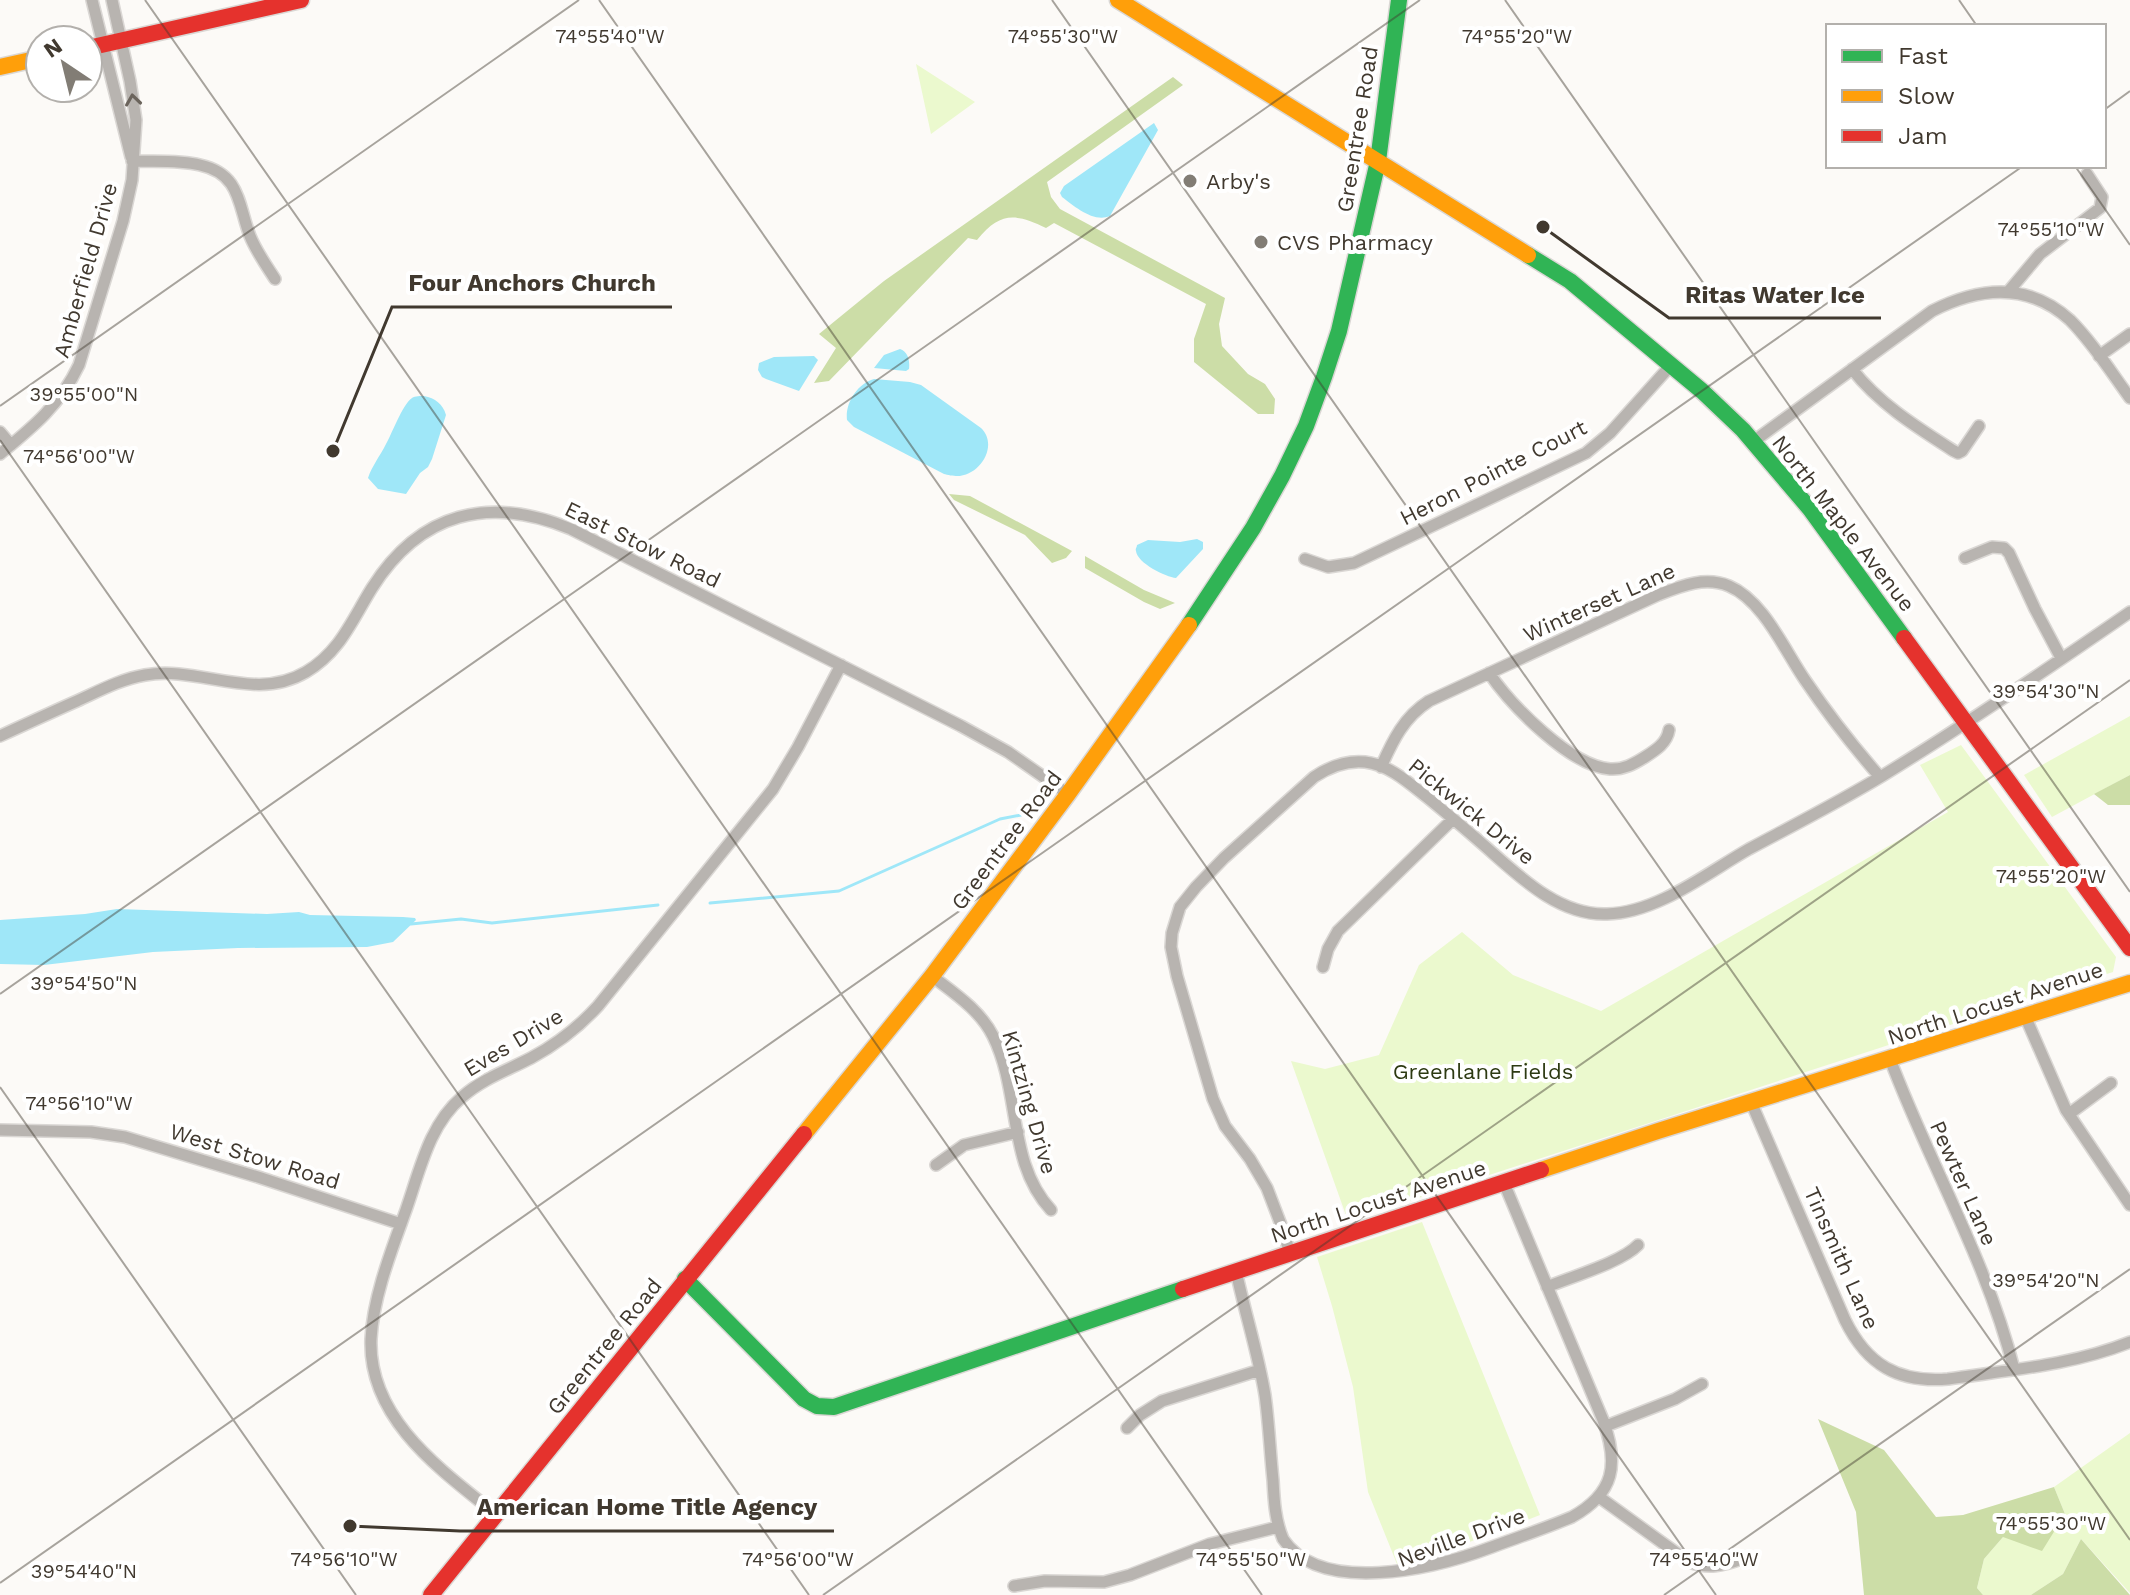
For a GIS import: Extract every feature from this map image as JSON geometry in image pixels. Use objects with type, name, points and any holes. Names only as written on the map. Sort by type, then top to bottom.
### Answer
[{"type":"main road","points":[[104,44],[301,0]]},
{"type":"main road","name":"North Maple Avenue","points":[[1118,0],[1570,281],[1672,364],[1754,441],[1810,509],[2130,948]]},
{"type":"main road","name":"Greentree Road","points":[[431,1595],[932,976],[1068,794],[1238,554],[1295,451],[1316,401],[1339,331],[1378,161],[1399,0]]},
{"type":"main road","points":[[0,67],[24,62]]},
{"type":"main road","name":"North Locust Avenue","points":[[685,1279],[804,1399],[817,1406],[834,1407],[1751,1102],[2130,983]]},
{"type":"street","name":"Amberfield Drive","points":[[92,0],[94,24]]},
{"type":"street","name":"Amberfield Drive","points":[[0,454],[54,406],[70,383],[79,365],[123,221],[132,180],[136,120],[112,0]]},
{"type":"street","name":"Amberfield Drive","points":[[104,74],[132,161]]},
{"type":"street","points":[[132,161],[203,165],[223,175],[237,193],[251,239],[275,279]]},
{"type":"street","points":[[2008,292],[2040,254],[2100,208],[2102,197],[2087,174]]},
{"type":"street","points":[[1754,441],[1932,311],[1977,293],[2008,292],[2034,299],[2062,314],[2077,328],[2130,398]]},
{"type":"street","points":[[2099,356],[2130,334]]},
{"type":"street","name":"Heron Pointe Court","points":[[1305,559],[1328,567],[1354,563],[1586,453],[1610,433],[1672,364]]},
{"type":"street","points":[[1852,369],[1877,396],[1958,453],[1979,426]]},
{"type":"street","points":[[0,432],[11,445]]},
{"type":"street","name":"East Stow Road","points":[[0,736],[94,693],[146,674],[182,675],[252,685],[270,684],[302,675],[330,654],[342,640],[379,577],[402,548],[433,527],[471,514],[511,512],[531,515],[571,529],[841,665],[993,743],[1068,794]]},
{"type":"street","points":[[1965,558],[1998,546],[2009,553],[2061,658]]},
{"type":"street","name":"Winterset Lane","points":[[1381,767],[1397,733],[1419,707],[1658,595],[1694,583],[1718,583],[1739,592],[1757,608],[1813,692],[1880,777]]},
{"type":"street","name":"Pickwick Drive","points":[[1290,1253],[1267,1188],[1225,1126],[1213,1099],[1171,947],[1180,907],[1196,887],[1302,786],[1326,769],[1340,764],[1364,762],[1381,767],[1409,783],[1519,875],[1559,903],[1588,913],[1617,914],[1673,893],[1880,777],[2130,612]]},
{"type":"street","name":"Eves Drive","points":[[497,1515],[440,1468],[409,1437],[389,1409],[375,1376],[371,1339],[373,1321],[401,1224],[432,1138],[450,1108],[479,1085],[567,1036],[598,1006],[773,789],[841,665]]},
{"type":"street","points":[[1489,673],[1513,704],[1559,745],[1580,759],[1602,768],[1614,769],[1634,763],[1661,745],[1668,738],[1669,730]]},
{"type":"street","points":[[1323,967],[1338,931],[1453,819]]},
{"type":"street","name":"Kintzing Drive","points":[[932,976],[970,1007],[994,1038],[1029,1176],[1040,1198],[1051,1210]]},
{"type":"street","points":[[2025,1016],[2069,1114],[2130,1205]]},
{"type":"street","name":"Pewter Lane","points":[[1890,1059],[1989,1288],[2014,1369]]},
{"type":"street","points":[[2069,1114],[2111,1083]]},
{"type":"street","name":"Tinsmith Lane","points":[[1751,1102],[1845,1320],[1869,1357],[1893,1372],[1920,1379],[1948,1379],[2090,1355],[2130,1342]]},
{"type":"street","name":"West Stow Road","points":[[0,1130],[91,1132],[125,1137],[401,1224]]},
{"type":"street","points":[[936,1165],[970,1142],[1018,1132]]},
{"type":"street","points":[[1504,1183],[1606,1426],[1611,1444],[1612,1469],[1599,1497],[1689,1562],[1711,1567],[1741,1559]]},
{"type":"street","points":[[1547,1287],[1631,1252],[1638,1245]]},
{"type":"street","points":[[1236,1271],[1267,1410],[1278,1527],[1289,1552],[1319,1580]]},
{"type":"street","points":[[1127,1428],[1162,1401],[1260,1370]]},
{"type":"street","points":[[1606,1426],[1675,1399],[1702,1384]]},
{"type":"street","name":"Neville Drive","points":[[1385,1585],[1557,1523],[1585,1510],[1599,1497]]},
{"type":"street","points":[[1014,1586],[1045,1581],[1104,1582],[1210,1544],[1278,1527]]},
{"type":"green space","points":[[916,64],[975,102],[931,134]]},
{"type":"green space","points":[[1173,77],[1183,85],[1047,182],[1051,197],[1060,209],[1225,298],[1219,324],[1222,346],[1248,374],[1265,384],[1275,399],[1274,414],[1258,414],[1194,362],[1194,339],[1206,304],[1054,223],[1046,228],[1017,218],[993,224],[977,240],[968,238],[829,381],[814,383],[836,348],[819,334],[884,281]]},
{"type":"green space","points":[[949,494],[970,496],[1072,551],[1066,558],[1052,563],[1025,535],[954,500]]},
{"type":"green space","points":[[1085,556],[1144,590],[1175,603],[1160,609],[1144,602],[1085,568]]},
{"type":"green space","points":[[2130,716],[2130,775],[2052,817],[2024,775]]},
{"type":"green space","name":"Greenlane Fields","points":[[1961,745],[2116,957],[2113,972],[1348,1221],[1291,1061],[1325,1069],[1379,1055],[1419,965],[1462,932],[1513,975],[1601,1011],[1948,812],[1920,765]]},
{"type":"green space","points":[[2130,775],[2130,805],[2108,805],[2094,794]]},
{"type":"green space","points":[[1422,1222],[1540,1515],[1399,1569],[1368,1492],[1353,1387],[1317,1257]]},
{"type":"green space","points":[[1818,1419],[1884,1450],[1936,1517],[1963,1515],[2054,1487],[2065,1514],[2042,1551],[2003,1537],[1984,1559],[1977,1588],[1983,1595],[1864,1595],[1856,1512]]},
{"type":"green space","points":[[2130,1433],[2130,1593],[2081,1539],[2063,1574],[2031,1595],[1983,1595],[1977,1588],[1984,1559],[2003,1537],[2065,1514],[2054,1487]]},
{"type":"green space","points":[[2081,1539],[2130,1595],[2031,1595],[2063,1574]]},
{"type":"water","points":[[1154,123],[1158,130],[1110,216],[1091,216],[1062,197],[1060,193],[1064,186]]},
{"type":"water","points":[[900,349],[908,357],[909,369],[874,368],[884,355]]},
{"type":"water","points":[[814,356],[818,360],[799,391],[762,377],[758,370],[759,363],[774,357]]},
{"type":"water","points":[[874,379],[921,385],[981,428],[988,443],[979,465],[965,475],[944,474],[854,427],[847,420],[850,401],[862,385]]},
{"type":"water","points":[[424,396],[438,402],[446,415],[432,459],[406,494],[378,489],[368,478],[372,469],[405,407],[412,398]]},
{"type":"water","points":[[1197,539],[1203,542],[1203,549],[1176,578],[1146,565],[1136,550],[1137,545],[1148,540],[1180,542]]},
{"type":"water","points":[[117,909],[267,914],[299,912],[416,920],[393,942],[367,947],[238,948],[153,952],[44,965],[0,964],[0,920]]},
{"type":"waterway","points":[[710,903],[839,891],[1000,819],[1021,815]]},
{"type":"waterway","points":[[411,924],[461,919],[492,923],[658,905]]},
{"type":"traffic: fast","points":[[1189,625],[1253,528],[1282,476],[1306,426],[1324,377],[1339,331],[1378,161],[1399,0]]},
{"type":"traffic: fast","points":[[1528,255],[1570,281],[1702,391],[1743,430],[1810,509],[1904,638]]},
{"type":"traffic: fast","points":[[685,1279],[804,1399],[817,1406],[834,1407],[1183,1289]]},
{"type":"traffic: slow","points":[[1118,0],[1528,255]]},
{"type":"traffic: slow","points":[[0,67],[24,62]]},
{"type":"traffic: slow","points":[[804,1134],[932,976],[1189,625]]},
{"type":"traffic: slow","points":[[1541,1170],[2130,983]]},
{"type":"traffic: jam","points":[[104,44],[301,0]]},
{"type":"traffic: jam","points":[[1904,638],[2130,948]]},
{"type":"traffic: jam","points":[[431,1595],[804,1134]]},
{"type":"traffic: jam","points":[[1183,1289],[1541,1170]]},
{"type":"place","name":"Arby's","points":[[1190,181]]},
{"type":"place","name":"Ritas Water Ice","points":[[1543,227]]},
{"type":"place","name":"CVS Pharmacy","points":[[1261,242]]},
{"type":"place","name":"Four Anchors Church","points":[[333,451]]},
{"type":"place","name":"American Home Title Agency","points":[[350,1526]]}]
